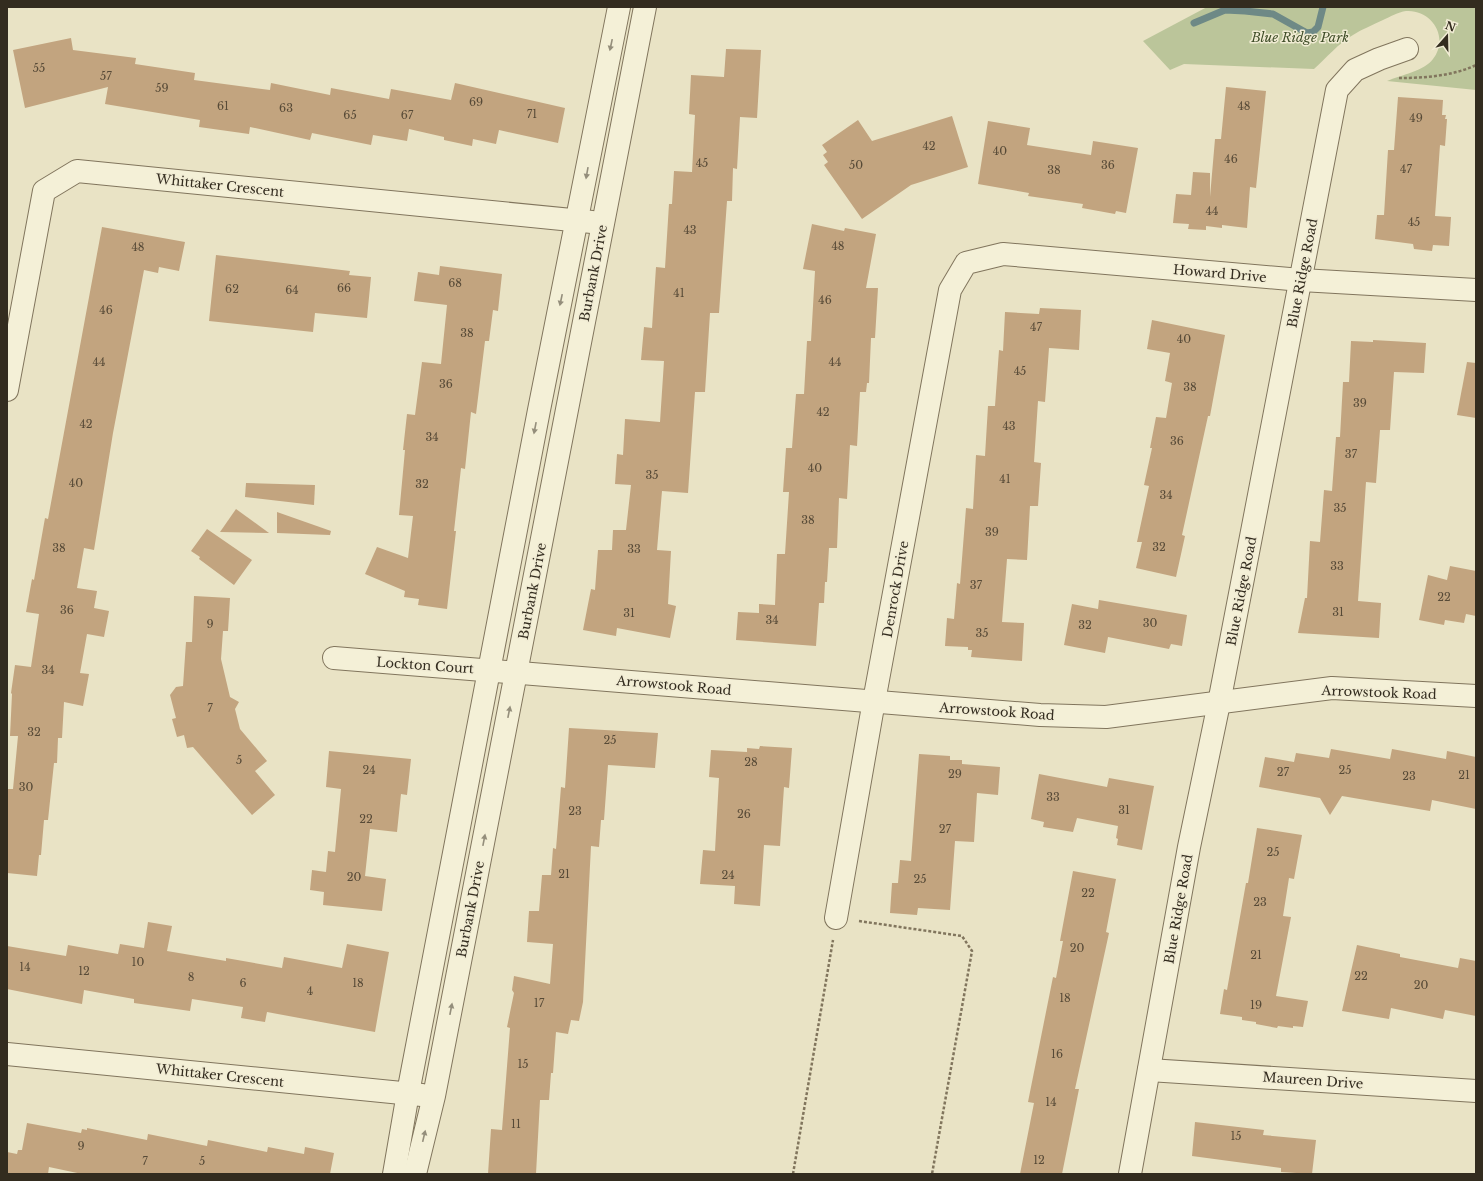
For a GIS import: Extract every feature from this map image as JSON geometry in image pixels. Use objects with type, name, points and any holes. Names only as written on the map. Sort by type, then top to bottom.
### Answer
[{"type":"street","name":"Burbank Drive","points":[[394,1174],[408,1093],[539,410],[578,220],[619,7]]},
{"type":"street","name":"Burbank Drive","points":[[415,1174],[434,1096],[645,7]]},
{"type":"street","name":"Blue Ridge Road","points":[[1130,1174],[1189,847],[1220,703],[1337,90],[1355,70],[1378,59],[1407,49]]},
{"type":"street","name":"Whittaker Crescent","points":[[7,390],[44,190],[77,171],[603,223]]},
{"type":"street","name":"Howard Drive","points":[[966,264],[1003,254],[1301,280],[1476,290]]},
{"type":"street","name":"Denrock Drive","points":[[836,918],[950,290],[966,264]]},
{"type":"street","name":"Lockton Court","points":[[334,658],[517,672]]},
{"type":"street","name":"Arrowstook Road","points":[[517,672],[1011,714],[1106,717],[1332,688],[1476,696]]},
{"type":"street","name":"Whittaker Crescent","points":[[7,1054],[434,1096]]},
{"type":"street","name":"Maureen Drive","points":[[1149,1070],[1476,1091]]},
{"type":"path","points":[[1394,78],[1418,78],[1466,70],[1476,65]]},
{"type":"path","points":[[793,1174],[836,918],[962,936],[972,951],[932,1174]]},
{"type":"green space","name":"Blue Ridge Park","points":[[1207,7],[1476,7],[1476,90],[1387,81],[1424,67],[1433,59],[1438,51],[1439,34],[1435,26],[1423,15],[1406,11],[1400,12],[1348,38],[1314,69],[1184,64],[1170,70],[1143,41]]},
{"type":"building","points":[[71,38],[73,50],[136,58],[135,64],[195,73],[194,80],[270,90],[271,83],[330,95],[331,88],[389,99],[391,89],[451,100],[455,83],[565,108],[558,143],[499,130],[496,144],[473,139],[472,146],[444,140],[444,137],[409,129],[407,141],[373,135],[371,145],[312,133],[310,140],[250,127],[249,134],[199,127],[200,120],[105,104],[108,87],[25,108],[13,50]]},
{"type":"building","points":[[726,49],[761,50],[757,118],[740,117],[737,169],[733,168],[732,201],[727,201],[719,313],[710,313],[705,392],[695,392],[688,493],[662,491],[657,550],[671,551],[668,604],[676,606],[670,638],[617,628],[616,636],[583,630],[591,589],[595,590],[598,550],[612,550],[613,530],[626,530],[631,485],[615,484],[617,454],[623,455],[625,419],[660,422],[664,361],[641,360],[644,327],[652,328],[656,267],[665,268],[669,204],[672,204],[674,171],[692,172],[695,115],[689,114],[691,75],[724,77]]},
{"type":"building","points":[[1226,87],[1266,91],[1256,188],[1250,187],[1247,228],[1222,225],[1222,228],[1206,226],[1206,230],[1188,229],[1189,224],[1173,223],[1176,194],[1191,195],[1193,172],[1210,173],[1210,197],[1215,139],[1221,139]]},
{"type":"building","points":[[1398,97],[1443,100],[1442,115],[1446,115],[1445,119],[1447,119],[1445,146],[1440,145],[1435,216],[1451,217],[1449,246],[1433,245],[1432,251],[1414,249],[1413,244],[1375,239],[1377,215],[1384,215],[1388,150],[1394,150]]},
{"type":"building","points":[[952,116],[968,167],[911,185],[862,219],[824,165],[828,162],[823,155],[827,152],[822,145],[858,120],[872,141]]},
{"type":"building","points":[[988,121],[1030,128],[1027,145],[1091,155],[1093,141],[1138,148],[1126,213],[1116,211],[1115,214],[1082,208],[1083,204],[1028,196],[1029,193],[978,184]]},
{"type":"building","points":[[812,224],[844,231],[845,228],[876,234],[866,288],[878,288],[875,338],[871,338],[869,383],[867,383],[866,392],[860,392],[857,446],[850,445],[847,499],[839,498],[837,548],[829,548],[824,603],[819,603],[816,646],[736,640],[738,612],[759,613],[759,604],[775,605],[777,554],[785,554],[789,492],[783,492],[786,448],[792,448],[796,394],[804,394],[807,341],[811,341],[815,271],[803,269]]},
{"type":"building","points":[[102,227],[185,242],[179,271],[159,267],[158,273],[144,270],[113,433],[94,550],[84,548],[77,588],[97,591],[94,608],[109,611],[104,637],[87,634],[80,673],[89,674],[83,706],[64,702],[62,738],[58,738],[57,763],[54,763],[48,820],[44,820],[41,855],[39,855],[37,876],[7,873],[7,789],[13,789],[18,736],[10,736],[11,693],[15,665],[31,667],[39,614],[26,612],[32,579],[34,580],[45,518],[48,519]]},
{"type":"building","points":[[216,255],[350,271],[349,275],[371,277],[367,318],[315,313],[313,332],[209,321]]},
{"type":"building","points":[[440,266],[502,274],[498,311],[493,310],[489,341],[485,341],[476,414],[471,412],[465,469],[461,468],[454,531],[456,531],[447,609],[418,605],[419,599],[404,597],[405,591],[365,574],[377,547],[408,558],[413,516],[399,515],[407,414],[415,415],[422,362],[441,364],[447,305],[414,301],[418,272],[439,275]]},
{"type":"building","points":[[1040,308],[1081,310],[1079,350],[1049,348],[1045,402],[1038,401],[1034,462],[1041,463],[1038,506],[1030,506],[1027,560],[1007,559],[1002,622],[1024,623],[1022,661],[971,657],[972,650],[968,650],[968,647],[945,646],[947,618],[954,619],[957,583],[960,584],[966,508],[973,509],[976,455],[985,456],[988,406],[995,406],[999,350],[1003,351],[1005,312],[1039,314]]},
{"type":"building","points":[[1152,320],[1225,335],[1210,416],[1208,416],[1182,535],[1185,536],[1176,577],[1136,568],[1142,542],[1137,542],[1149,486],[1144,485],[1152,448],[1150,448],[1156,417],[1166,418],[1172,383],[1165,381],[1170,353],[1147,349]]},
{"type":"building","points":[[1373,340],[1426,343],[1424,373],[1394,372],[1390,430],[1380,430],[1376,483],[1366,482],[1358,601],[1381,603],[1379,638],[1298,633],[1305,598],[1307,598],[1310,541],[1320,542],[1324,490],[1332,491],[1336,437],[1340,437],[1343,382],[1349,382],[1351,341],[1373,342]]},
{"type":"building","points":[[1467,362],[1476,363],[1476,418],[1457,415]]},
{"type":"building","points":[[246,483],[315,485],[314,505],[245,497]]},
{"type":"building","points":[[236,509],[269,533],[220,532]]},
{"type":"building","points":[[277,512],[331,531],[330,535],[277,533]]},
{"type":"building","points":[[207,529],[252,560],[234,585],[199,559],[200,557],[191,551]]},
{"type":"building","points":[[1450,566],[1476,571],[1476,616],[1466,614],[1464,623],[1445,620],[1444,625],[1419,620],[1428,575],[1447,580]]},
{"type":"building","points":[[194,596],[230,598],[228,631],[223,631],[221,659],[230,697],[239,702],[235,709],[240,729],[267,761],[255,771],[275,795],[252,815],[193,747],[187,748],[184,735],[177,737],[172,719],[176,718],[170,695],[176,687],[183,686],[186,642],[192,642]]},
{"type":"building","points":[[1099,600],[1187,615],[1182,646],[1171,644],[1169,649],[1108,637],[1105,653],[1064,645],[1072,604],[1098,609]]},
{"type":"building","points":[[569,728],[658,733],[655,768],[608,765],[604,820],[601,820],[599,847],[591,846],[583,1002],[579,1021],[571,1020],[568,1034],[556,1032],[553,1073],[551,1073],[549,1100],[540,1100],[536,1174],[488,1174],[491,1129],[502,1130],[510,1028],[507,1027],[514,993],[512,990],[514,976],[550,984],[553,944],[527,942],[529,911],[539,911],[542,875],[551,875],[553,848],[556,849],[561,787],[565,788]]},
{"type":"building","points":[[760,746],[792,748],[789,788],[784,787],[780,846],[764,845],[760,906],[734,904],[735,886],[700,884],[703,850],[715,851],[719,778],[709,777],[711,750],[747,752],[747,748],[759,749]]},
{"type":"building","points":[[1331,749],[1390,759],[1392,749],[1446,759],[1447,751],[1476,757],[1476,809],[1432,800],[1430,811],[1342,796],[1330,815],[1320,798],[1259,787],[1265,757],[1294,762],[1296,753],[1329,758]]},
{"type":"building","points":[[329,751],[411,759],[407,795],[401,794],[397,832],[370,829],[365,876],[386,879],[382,911],[323,905],[324,892],[310,890],[312,870],[326,872],[328,851],[335,852],[341,789],[326,787]]},
{"type":"building","points":[[919,754],[950,756],[950,760],[962,760],[962,764],[1000,767],[998,795],[977,793],[974,842],[955,841],[950,910],[918,908],[917,915],[890,913],[892,883],[898,883],[900,860],[911,861]]},
{"type":"building","points":[[1039,774],[1107,787],[1109,778],[1154,786],[1142,850],[1117,845],[1118,839],[1116,838],[1118,826],[1077,818],[1073,832],[1043,827],[1044,822],[1031,819]]},
{"type":"building","points":[[1257,828],[1302,835],[1294,879],[1289,878],[1283,916],[1291,917],[1276,996],[1308,1001],[1303,1027],[1293,1026],[1293,1028],[1278,1026],[1277,1028],[1242,1020],[1242,1017],[1220,1014],[1224,989],[1227,990]]},
{"type":"building","points":[[1073,871],[1116,879],[1106,932],[1109,933],[1075,1089],[1079,1089],[1062,1174],[1020,1174],[1034,1103],[1028,1102],[1053,977],[1056,978],[1063,941],[1060,941]]},
{"type":"building","points":[[148,922],[172,926],[167,951],[226,961],[226,958],[282,968],[284,957],[342,968],[347,944],[389,952],[375,1032],[267,1012],[265,1022],[241,1018],[243,1007],[192,999],[190,1011],[134,1003],[134,999],[84,990],[82,1004],[7,989],[7,946],[66,956],[68,945],[118,954],[120,944],[144,948]]},
{"type":"building","points":[[1357,945],[1400,954],[1400,957],[1458,968],[1460,958],[1476,961],[1476,1016],[1445,1010],[1443,1019],[1391,1008],[1389,1019],[1342,1011]]},
{"type":"building","points":[[1195,1122],[1264,1130],[1263,1135],[1316,1140],[1312,1174],[1281,1172],[1281,1168],[1192,1156]]},
{"type":"building","points":[[27,1123],[81,1133],[82,1129],[87,1130],[87,1128],[147,1140],[148,1134],[207,1146],[208,1140],[267,1152],[268,1147],[304,1154],[305,1147],[334,1153],[330,1174],[82,1174],[49,1167],[48,1174],[7,1174],[7,1152],[17,1154],[18,1150],[22,1150]]},
{"type":"waterway","points":[[1194,23],[1225,10],[1245,11],[1273,14],[1307,33],[1313,32],[1318,27],[1323,7]]}]
